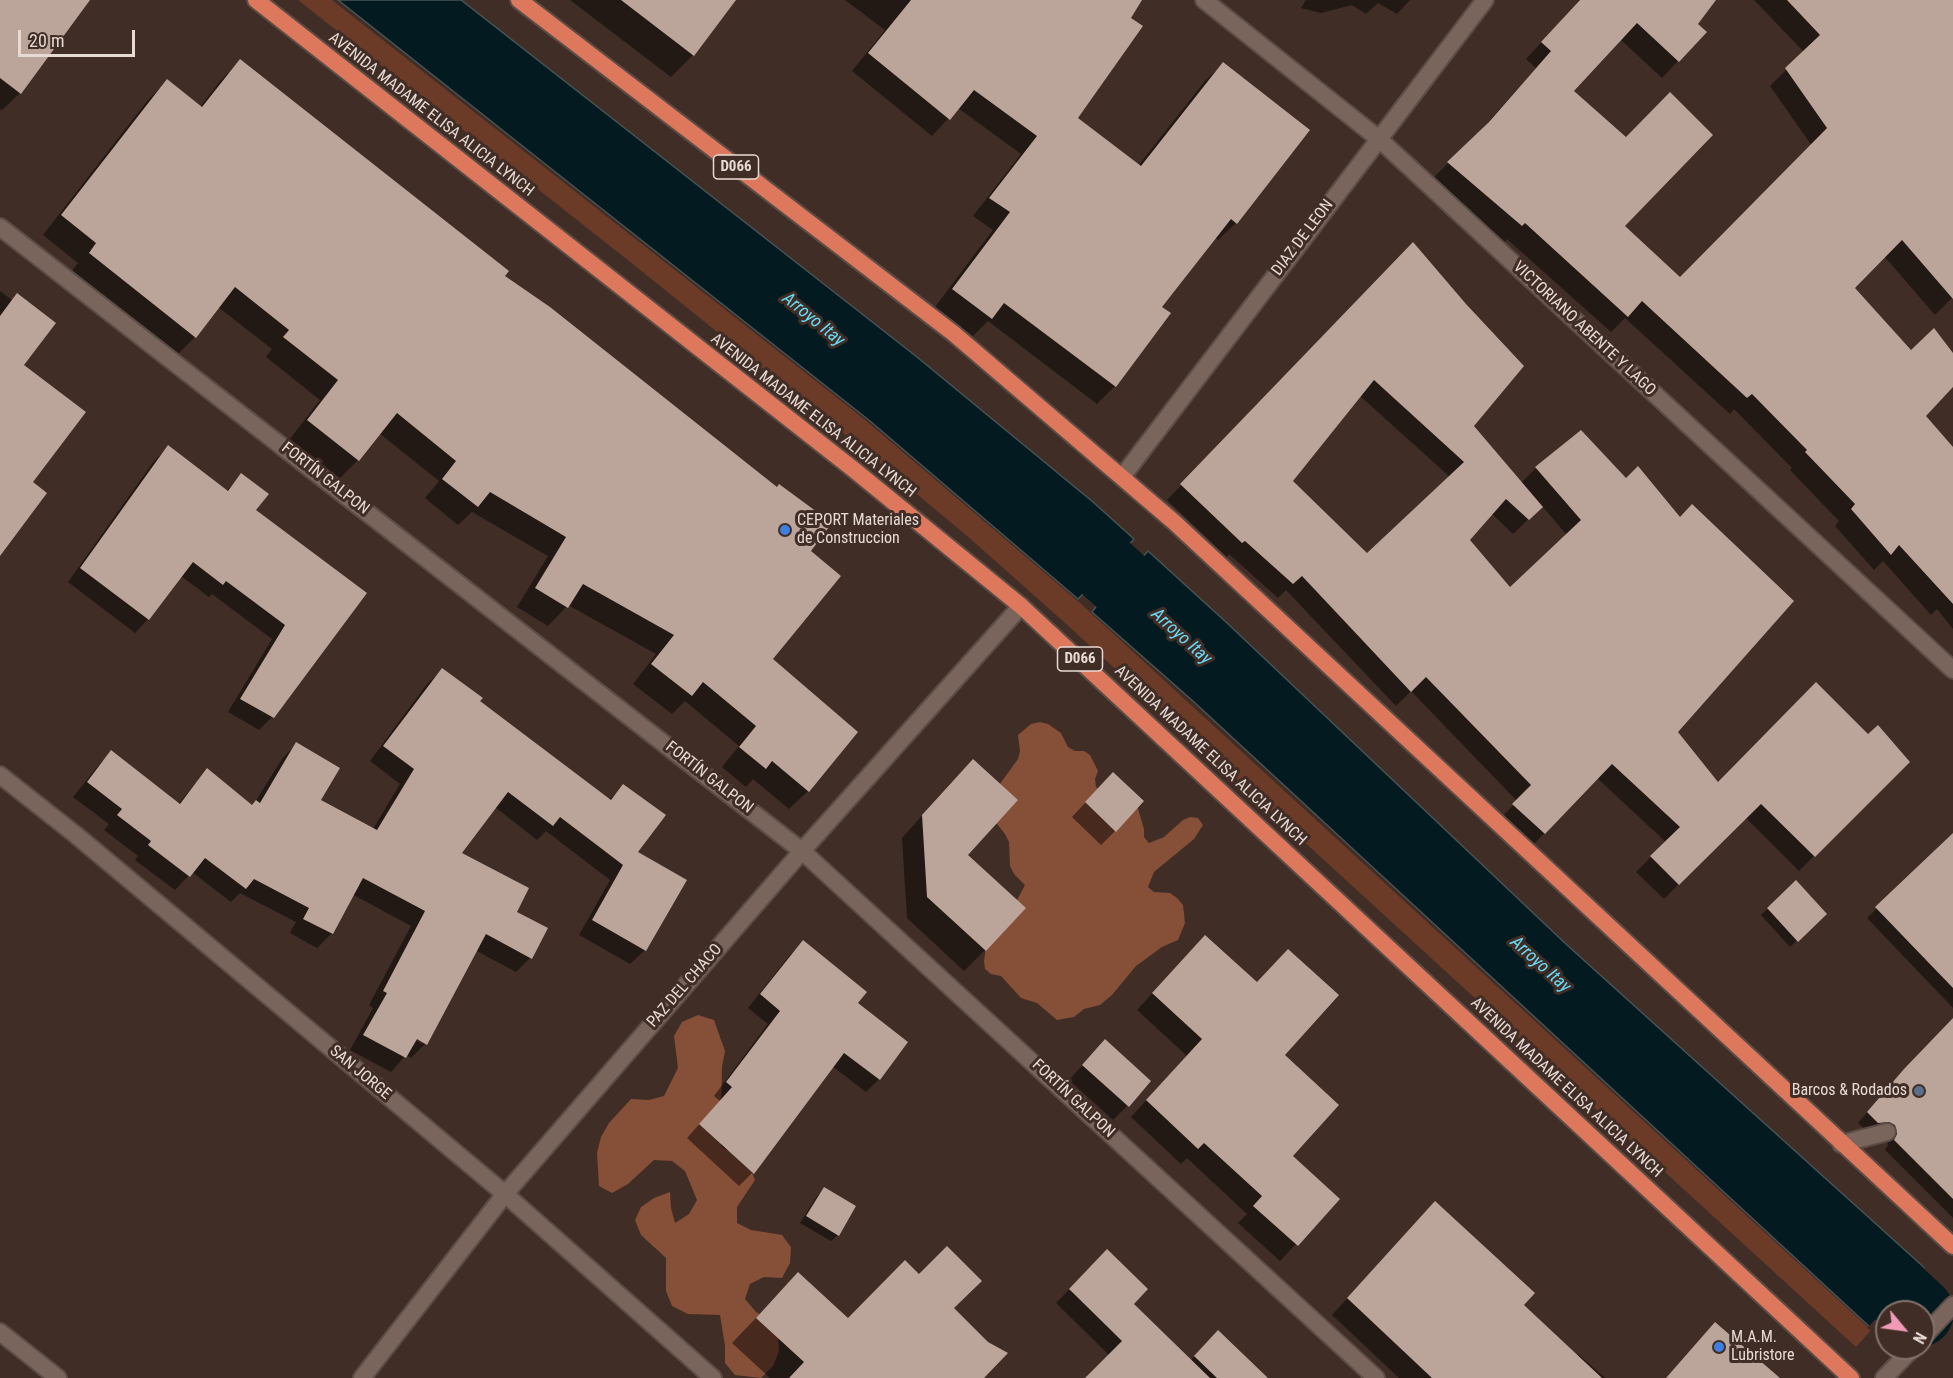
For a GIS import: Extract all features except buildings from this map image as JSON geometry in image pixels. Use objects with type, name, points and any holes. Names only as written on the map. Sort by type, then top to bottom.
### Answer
[{"type":"highway","name":"AVENIDA MADAME ELISA ALICIA LYNCH","points":[[256,0],[853,469],[1021,606],[1851,1378]]},
{"type":"highway","name":"D066","points":[[519,0],[953,333],[1174,522],[1953,1246]]},
{"type":"street","name":"VICTORIANO ABENTE Y LAGO","points":[[1204,0],[1379,139],[1953,670]]},
{"type":"street","name":"DIAZ DE LEON","points":[[1122,477],[1485,0]]},
{"type":"street","name":"FORTÍN GALPON","points":[[0,226],[802,851],[1376,1378]]},
{"type":"street","name":"PAZ DEL CHACO","points":[[362,1378],[505,1194],[802,851],[1021,606]]},
{"type":"street","name":"SAN JORGE","points":[[0,775],[76,835],[505,1194],[713,1378]]},
{"type":"street","points":[[1841,1144],[1887,1132]]},
{"type":"street","points":[[1935,1324],[1953,1305]]},
{"type":"street","points":[[0,1332],[58,1378]]},
{"type":"street","points":[[1890,1372],[1902,1360]]},
{"type":"shaded area","points":[[298,0],[332,0],[864,419],[1080,603],[1871,1330],[1856,1347],[966,535],[629,261]]},
{"type":"shaded area","points":[[1040,722],[1048,724],[1061,733],[1068,747],[1090,755],[1098,771],[1095,779],[1096,787],[1137,805],[1144,837],[1149,843],[1164,837],[1183,820],[1190,817],[1198,818],[1203,825],[1194,839],[1154,872],[1148,887],[1154,892],[1170,893],[1183,905],[1185,923],[1178,940],[1162,947],[1136,966],[1112,995],[1100,1005],[1084,1009],[1074,1017],[1057,1020],[1037,1003],[1021,998],[1001,976],[991,974],[985,969],[984,961],[986,947],[1025,885],[1014,874],[1010,866],[1009,842],[989,814],[989,799],[1018,759],[1020,751],[1018,735],[1031,724]]},
{"type":"shaded area","points":[[698,1015],[714,1020],[725,1051],[722,1067],[721,1117],[715,1133],[722,1147],[749,1164],[755,1180],[737,1207],[737,1223],[751,1230],[782,1235],[791,1247],[790,1263],[782,1278],[764,1277],[750,1284],[745,1299],[756,1312],[770,1320],[778,1335],[779,1351],[773,1366],[761,1378],[735,1375],[725,1363],[720,1315],[688,1314],[672,1306],[666,1291],[666,1258],[641,1235],[635,1220],[641,1207],[654,1198],[670,1192],[675,1223],[689,1214],[697,1200],[685,1171],[672,1161],[654,1160],[628,1184],[612,1193],[599,1186],[597,1153],[601,1137],[609,1123],[631,1099],[649,1100],[664,1096],[678,1068],[674,1036],[682,1022]]},
{"type":"water","points":[[338,0],[461,0],[917,357],[1093,502],[1134,539],[1078,599],[870,421]]},
{"type":"water","points":[[1148,551],[1567,945],[1928,1271],[1900,1300],[1875,1300],[1875,1326],[1872,1329],[1194,702],[1092,612],[1099,603],[1086,591],[1100,603]]},
{"type":"pier","points":[[1927,1266],[1931,1270],[1904,1300],[1894,1300]]},
{"type":"pier","points":[[1875,1320],[1875,1330],[1871,1331],[1867,1328]]},
{"type":"waterway","name":"Arroyo Itay","points":[[1033,504],[1191,646]]},
{"type":"waterway","name":"Arroyo Itay","points":[[1831,1232],[1906,1300]]},
{"type":"place","name":"CEPORT Materiales de Construccion","points":[[785,530]]},
{"type":"place","name":"Barcos & Rodados","points":[[1919,1091]]},
{"type":"place","name":"M.A.M. Lubristore","points":[[1719,1347]]}]
